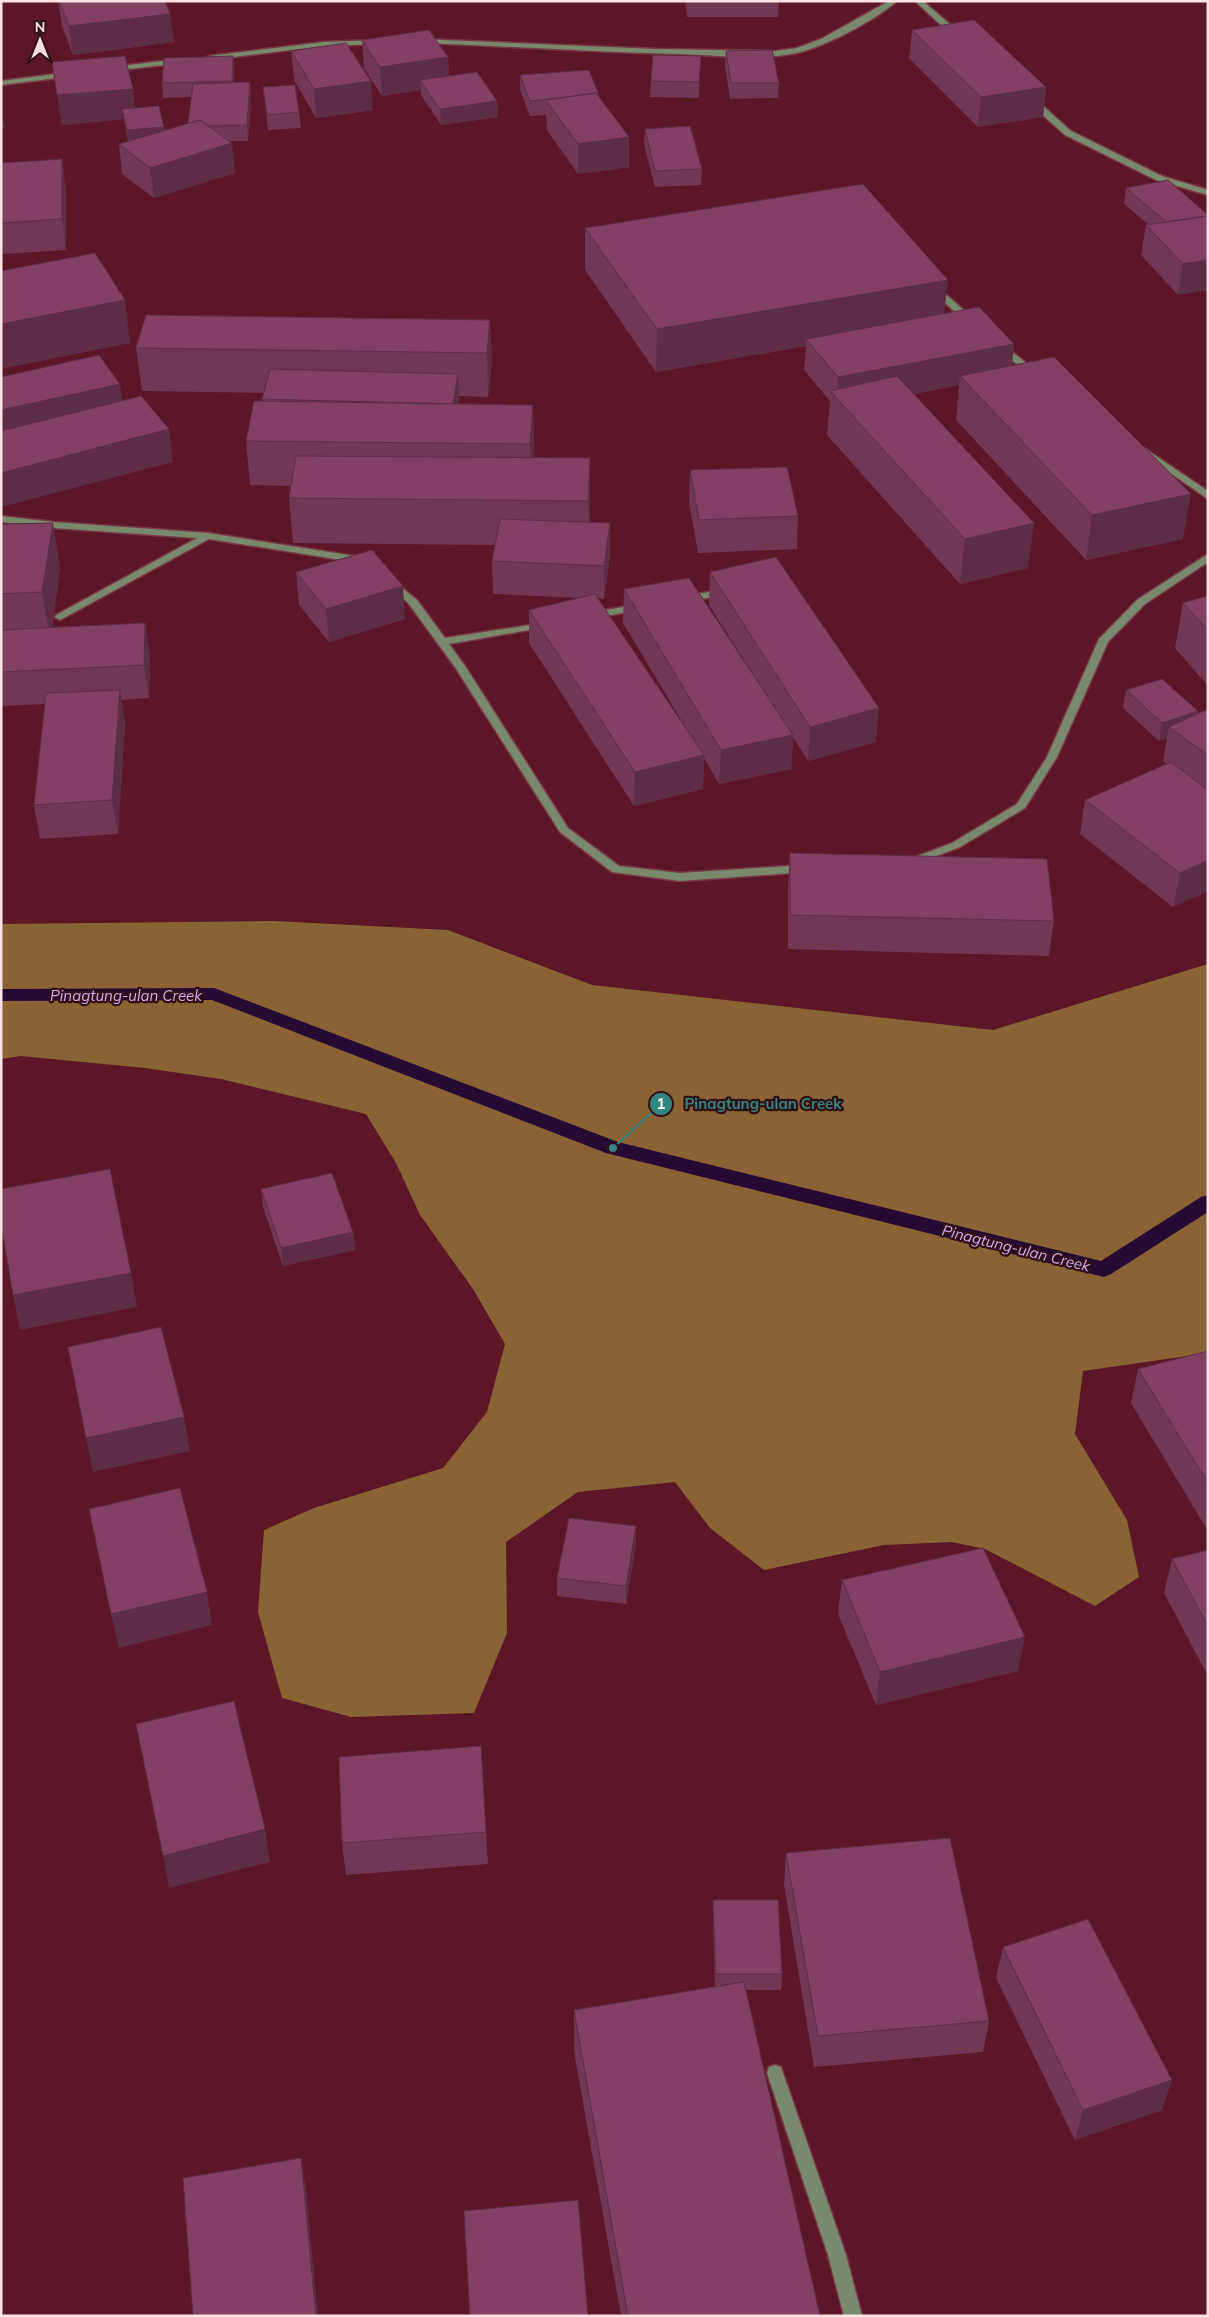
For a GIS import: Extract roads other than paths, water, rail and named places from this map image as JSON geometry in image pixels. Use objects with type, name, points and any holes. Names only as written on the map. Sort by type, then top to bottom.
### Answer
[{"type":"street","points":[[408,41],[624,51],[765,52],[799,50],[848,28],[894,1]]},
{"type":"street","points":[[918,1],[964,41]]},
{"type":"street","points":[[197,59],[324,44],[390,41]]},
{"type":"street","points":[[99,71],[187,60]]},
{"type":"street","points":[[1,83],[80,73]]},
{"type":"street","points":[[1024,93],[1068,133],[1159,178],[1208,192]]},
{"type":"street","points":[[924,280],[976,325]]},
{"type":"street","points":[[991,338],[1044,381]]},
{"type":"street","points":[[1134,444],[1208,496]]},
{"type":"street","points":[[1,519],[54,525],[208,536],[362,560],[369,565]]},
{"type":"street","points":[[60,617],[208,536]]},
{"type":"street","points":[[906,862],[916,861],[956,845],[1021,806],[1052,757],[1103,641],[1141,602],[1208,557]]},
{"type":"street","points":[[382,574],[413,602],[460,666],[564,830],[616,869],[680,877],[818,868]]},
{"type":"street","points":[[678,600],[737,590]]},
{"type":"street","points":[[580,618],[648,606]]},
{"type":"street","points":[[442,642],[560,621]]},
{"type":"street","points":[[775,2073],[837,2255],[853,2316]]},
{"type":"waterway","name":"Pinagtung-ulan Creek","points":[[1,995],[214,994],[613,1148],[1104,1269],[1208,1202]]},
{"type":"place","name":"Pinagtung-ulan Creek","points":[[613,1148]]}]
